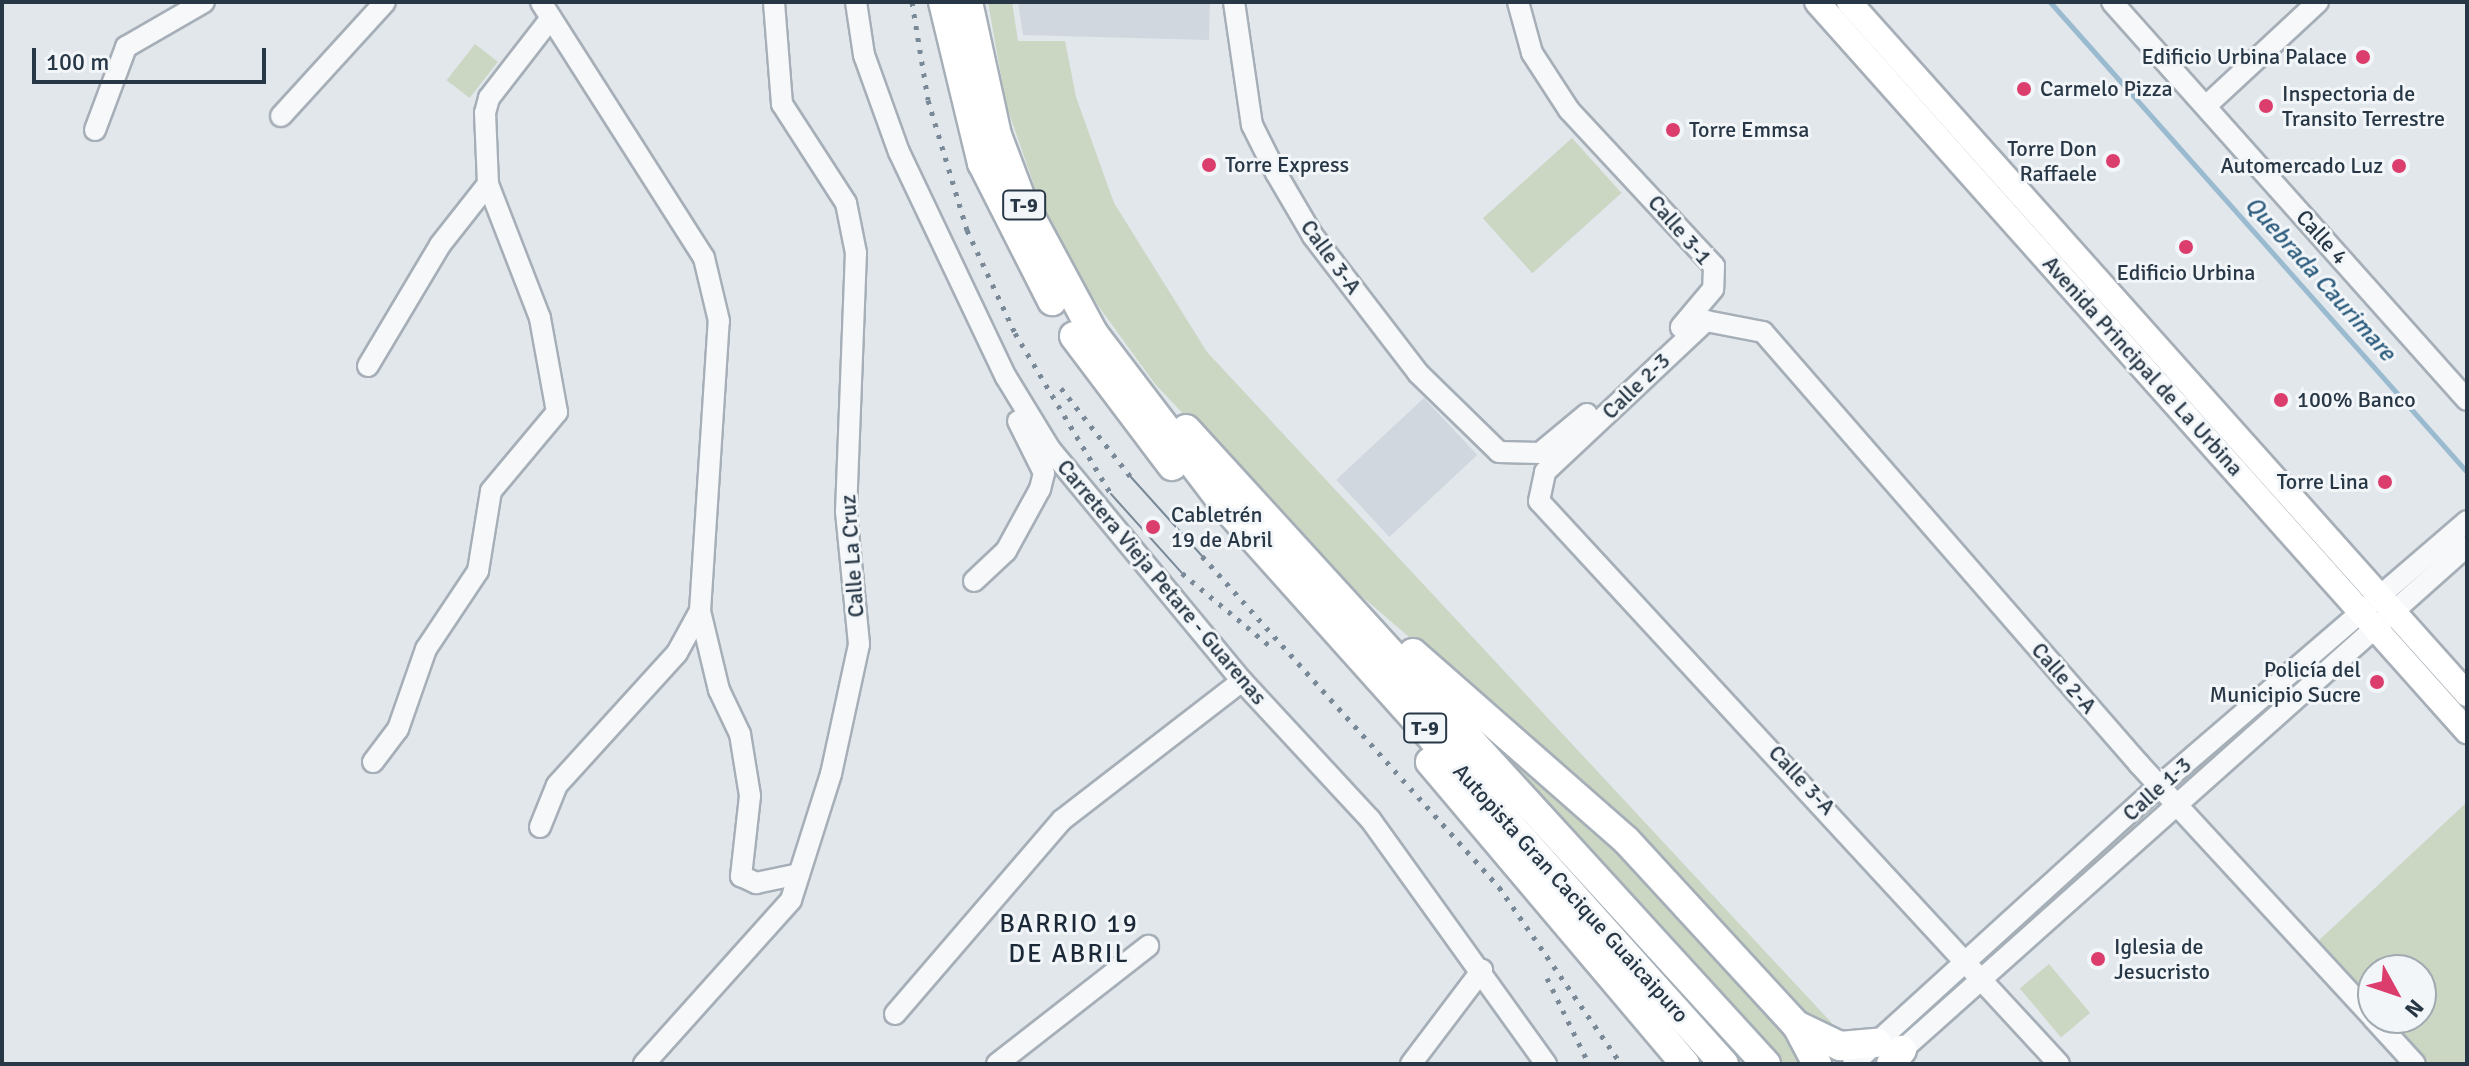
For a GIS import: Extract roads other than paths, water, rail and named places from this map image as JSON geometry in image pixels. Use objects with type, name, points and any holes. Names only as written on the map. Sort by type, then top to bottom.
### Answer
[{"type":"highway","name":"Autopista Gran Cacique Guaicaipuro","points":[[943,2],[982,163],[1030,265],[1103,379],[1685,1064]]},
{"type":"highway","name":"Autopista Gran Cacique Guaicaipuro","points":[[968,2],[997,135],[1022,201],[1071,299],[1229,511],[1724,1064]]},
{"type":"highway","points":[[1134,385],[1167,409],[1370,624],[1766,1064]]},
{"type":"highway","points":[[1370,624],[1482,707],[1583,798],[1796,1025],[1817,1064]]},
{"type":"highway","points":[[1561,921],[1662,1064]]},
{"type":"highway","points":[[1796,1025],[1840,1046],[1889,1055]]},
{"type":"main road","name":"Avenida Principal de La Urbina","points":[[1817,2],[2378,612],[2467,694]]},
{"type":"main road","name":"Avenida Principal de La Urbina","points":[[1849,2],[2378,612],[2467,731]]},
{"type":"street","points":[[95,130],[126,47],[204,2]]},
{"type":"street","points":[[281,116],[385,2]]},
{"type":"street","name":"Calle La Cruz","points":[[644,1064],[791,900],[831,774],[859,644],[846,512],[856,253],[846,203],[782,104],[774,2]]},
{"type":"street","name":"Carretera Vieja Petare - Guarenas","points":[[856,2],[882,110],[1012,386],[1100,515],[1242,681],[1370,819],[1482,970],[1546,1064]]},
{"type":"street","name":"Calle 3-A","points":[[1234,2],[1252,125],[1313,236],[1418,373],[1483,442],[1519,455]]},
{"type":"street","name":"Calle 3-1","points":[[1518,2],[1532,53],[1561,99],[1708,256],[1715,277],[1698,312],[1554,445],[1519,455]]},
{"type":"street","name":"Calle 4","points":[[2112,2],[2467,400]]},
{"type":"street","points":[[2206,106],[2318,2]]},
{"type":"street","points":[[373,762],[398,729],[426,649],[478,571],[491,491],[557,412],[540,318],[488,184],[489,98],[546,10],[704,258],[719,321],[700,611],[719,690],[740,734],[750,796],[741,876],[756,883],[799,874]]},
{"type":"street","points":[[368,366],[440,245],[488,184]]},
{"type":"street","name":"Calle 2-3","points":[[1539,501],[1545,472],[1706,321],[1763,332]]},
{"type":"street","name":"Calle 2-A","points":[[1763,332],[2159,786],[2357,1001]]},
{"type":"street","points":[[974,581],[1006,551],[1044,473],[1014,411],[1012,386]]},
{"type":"street","name":"Calle 3-A","points":[[1539,501],[1976,966],[2059,1064]]},
{"type":"street","name":"Calle 1-3","points":[[1976,966],[2175,802],[2378,612],[2467,521]]},
{"type":"street","name":"Calle 1-3","points":[[1853,1064],[1889,1055],[2159,786],[2378,612],[2467,546]]},
{"type":"street","points":[[540,827],[557,785],[677,653],[700,611]]},
{"type":"street","points":[[895,1014],[1062,820],[1242,681]]},
{"type":"street","points":[[997,1064],[1148,946]]},
{"type":"street","points":[[1411,1064],[1482,970]]},
{"type":"street","name":"Calle 2-A","points":[[2388,1034],[2415,1064]]},
{"type":"waterway","name":"Quebrada Caurimare","points":[[2050,2],[2467,472]]},
{"type":"tram line","points":[[1130,476],[1202,556]]},
{"type":"tram line","points":[[1111,494],[1182,573]]},
{"type":"railway","points":[[912,2],[928,100],[967,230],[1015,333],[1111,494]]},
{"type":"railway","points":[[1061,388],[1130,476]]},
{"type":"railway","points":[[1202,556],[1499,887],[1621,1064]]},
{"type":"railway","points":[[1182,573],[1271,647]]},
{"type":"railway","points":[[1547,978],[1589,1064]]},
{"type":"place","name":"Edificio Urbina Palace","points":[[2363,57]]},
{"type":"place","name":"Carmelo Pizza","points":[[2024,89]]},
{"type":"place","name":"Inspectoria de Transito Terrestre","points":[[2266,106]]},
{"type":"place","name":"Torre Emmsa","points":[[1673,130]]},
{"type":"place","name":"Torre Don Raffaele","points":[[2113,161]]},
{"type":"place","name":"Torre Express","points":[[1209,165]]},
{"type":"place","name":"Automercado Luz","points":[[2399,166]]},
{"type":"place","name":"Edificio Urbina","points":[[2186,247]]},
{"type":"place","name":"100% Banco","points":[[2281,400]]},
{"type":"place","name":"Torre Lina","points":[[2385,482]]},
{"type":"place","name":"Cabletrén 19 de Abril","points":[[1153,527]]},
{"type":"place","name":"Policía del Municipio Sucre","points":[[2377,682]]},
{"type":"place","name":"Iglesia de Jesucristo","points":[[2098,959]]},
{"type":"district","name":"BARRIO 19 DE ABRIL","points":[[1069,940]]}]
